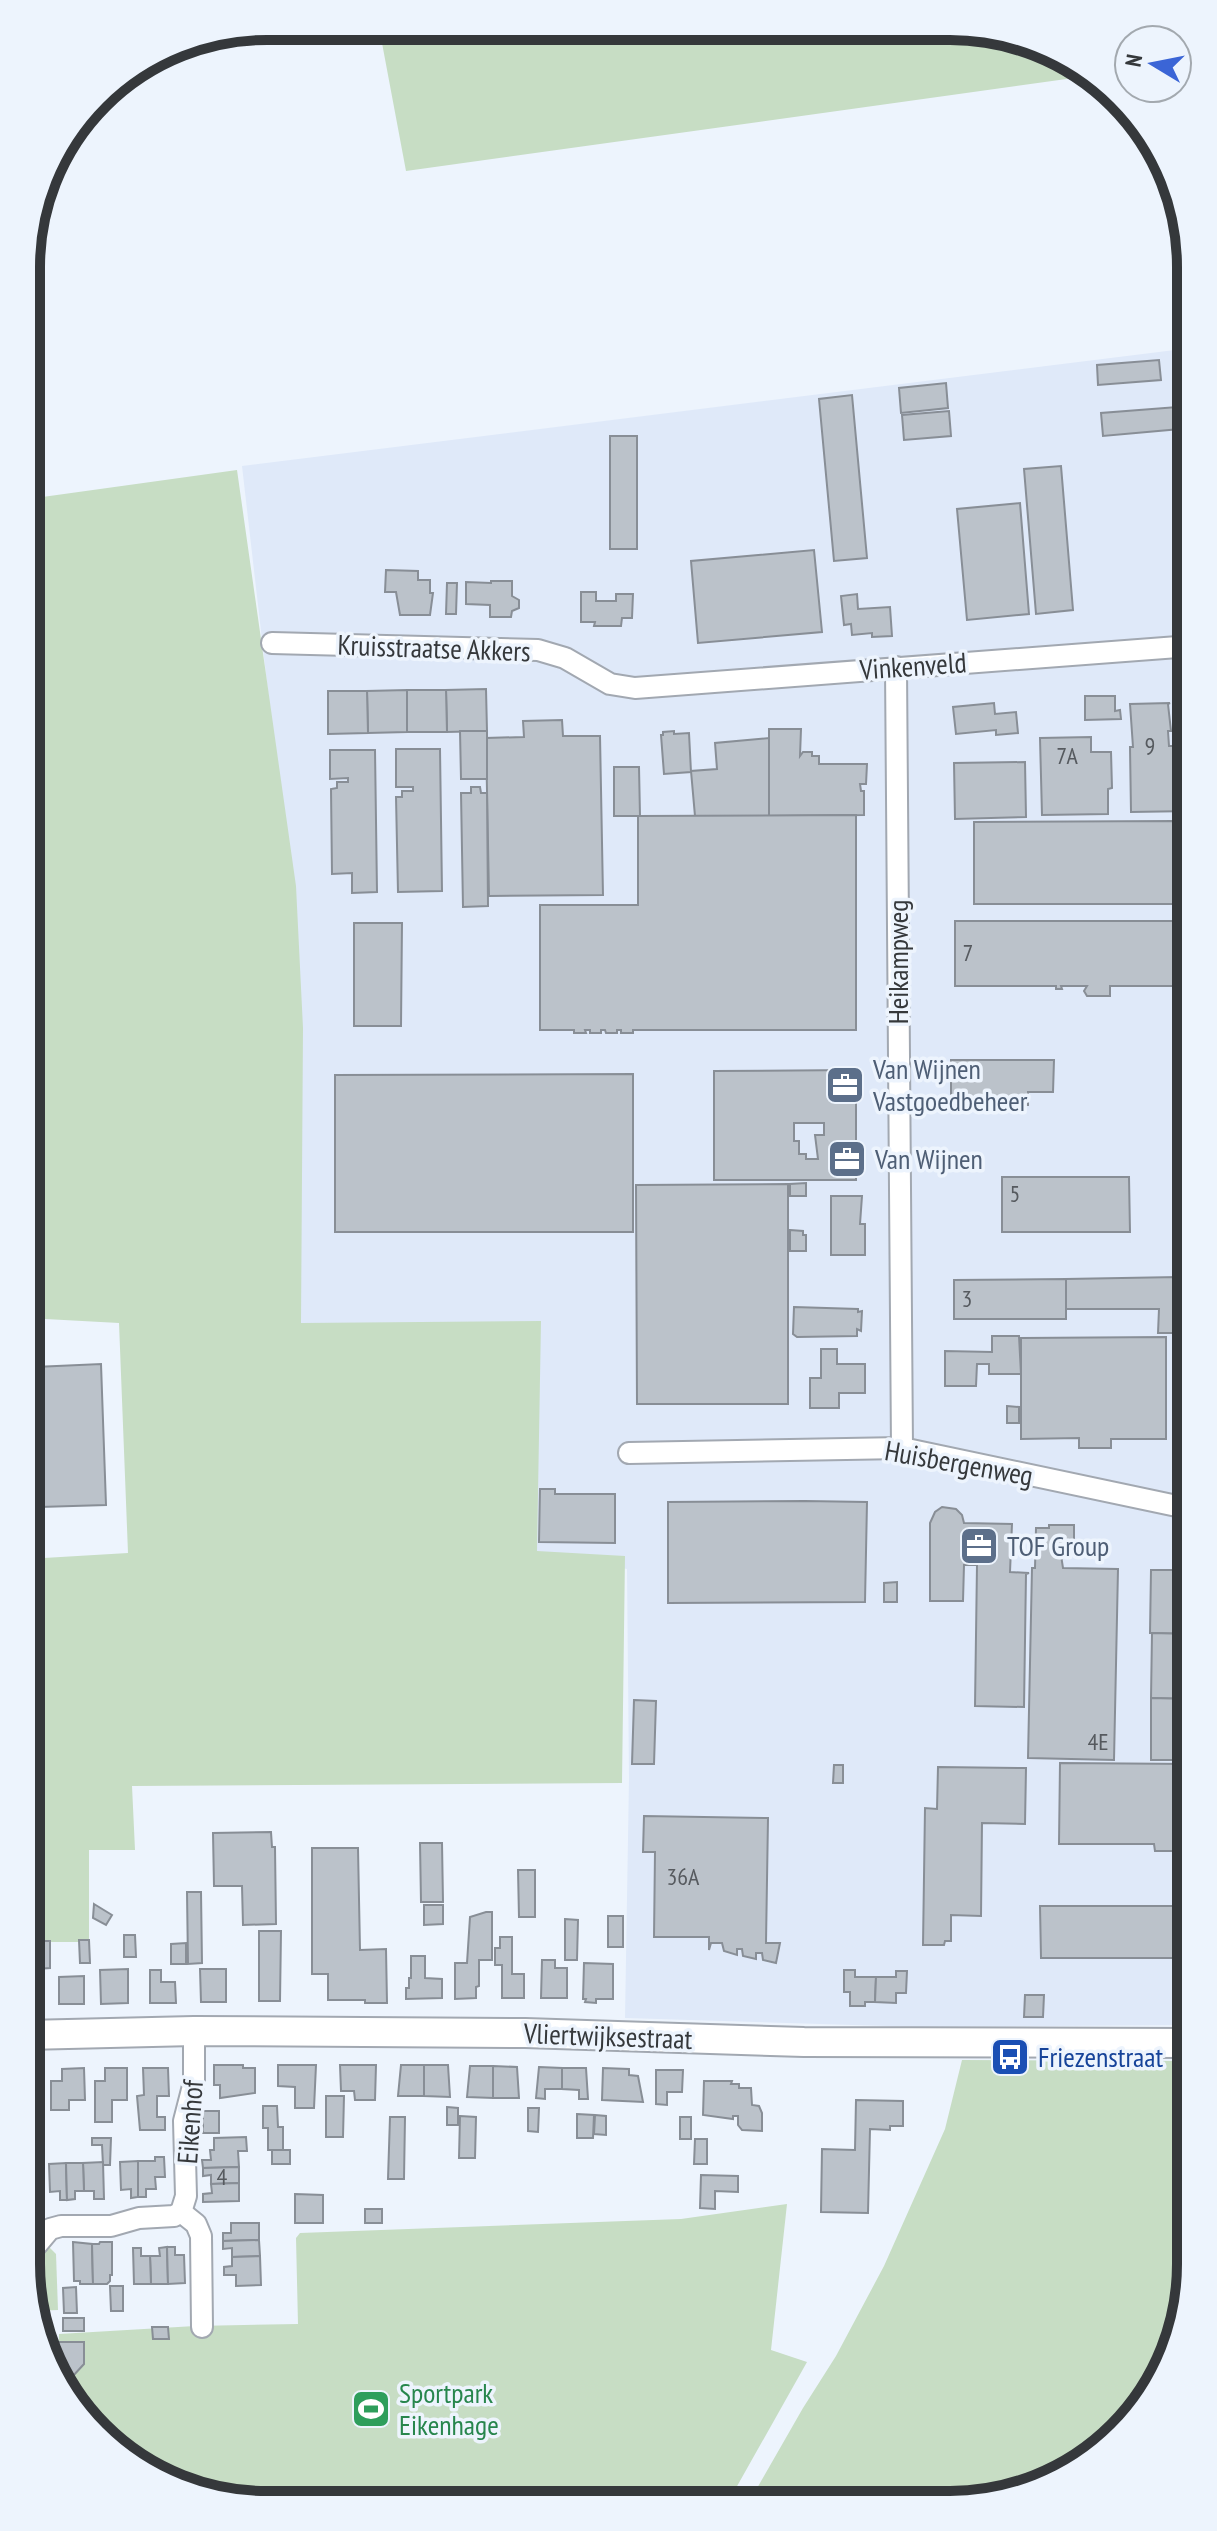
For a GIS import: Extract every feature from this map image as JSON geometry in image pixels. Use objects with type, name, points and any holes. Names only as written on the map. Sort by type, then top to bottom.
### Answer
[{"type":"street","name":"Kruisstraatse Akkers","points":[[272,643],[538,650],[565,658],[610,684],[635,688]]},
{"type":"street","name":"Vinkenveld","points":[[635,688],[1177,647]]},
{"type":"street","name":"Heikampweg","points":[[896,667],[902,1448]]},
{"type":"street","name":"Huisbergenweg","points":[[629,1453],[902,1448],[1177,1506]]},
{"type":"street","name":"Vliertwijksestraat","points":[[40,2035],[194,2031],[525,2033],[951,2044],[1177,2043]]},
{"type":"street","name":"Eikenhof","points":[[181,2212],[186,2196],[184,2121],[194,2082],[194,2031]]},
{"type":"street","points":[[40,2241],[50,2229],[61,2226],[111,2226],[139,2218],[174,2216],[181,2212],[196,2224],[201,2236],[202,2327]]},
{"type":"shaded area","points":[[1177,350],[1177,2025],[920,2027],[625,2018],[629,1778],[627,1569],[523,1550],[296,1327],[294,918],[242,466]]},
{"type":"green space","points":[[381,40],[964,40],[1023,52],[1076,78],[406,171]]},
{"type":"green space","points":[[237,470],[296,886],[303,1028],[301,1323],[541,1321],[537,1551],[625,1556],[622,1783],[132,1786],[135,1850],[89,1850],[89,1942],[40,1942],[40,1558],[128,1553],[119,1323],[40,1319],[40,497]]},
{"type":"green space","points":[[962,2060],[1177,2061],[1177,2278],[1169,2322],[1160,2351],[1147,2377],[1121,2414],[1100,2435],[1050,2468],[1023,2479],[964,2491],[755,2491],[836,2356],[884,2266],[945,2129]]},
{"type":"green space","points":[[787,2204],[771,2350],[807,2362],[734,2491],[238,2489],[180,2474],[154,2461],[117,2435],[78,2390],[58,2353],[59,2334],[298,2324],[296,2238],[300,2233],[681,2219]]},
{"type":"green space","points":[[47,2245],[56,2254],[58,2310],[45,2311],[40,2250]]},
{"type":"building","points":[[1159,360],[1161,380],[1098,385],[1097,365]]},
{"type":"building","points":[[946,383],[948,408],[901,413],[899,388]]},
{"type":"building","points":[[852,395],[867,558],[834,561],[819,399]]},
{"type":"building","points":[[1177,407],[1177,429],[1103,436],[1101,413]]},
{"type":"building","points":[[949,411],[951,436],[904,440],[902,415]]},
{"type":"building","points":[[610,436],[637,436],[637,549],[610,549]]},
{"type":"building","points":[[1061,466],[1073,610],[1036,614],[1024,469]]},
{"type":"building","points":[[1020,503],[1029,614],[967,620],[957,509]]},
{"type":"building","points":[[814,550],[822,632],[698,643],[691,561]]},
{"type":"building","points":[[386,570],[418,571],[418,580],[430,580],[430,593],[433,593],[430,615],[400,615],[396,592],[385,592]]},
{"type":"building","points":[[512,581],[512,596],[519,600],[519,608],[512,611],[511,617],[490,617],[490,605],[466,604],[466,582]]},
{"type":"building","points":[[447,583],[457,583],[456,614],[446,614]]},
{"type":"building","points":[[581,592],[596,592],[596,601],[616,601],[616,594],[633,594],[632,618],[622,618],[621,626],[594,626],[595,622],[581,622]]},
{"type":"building","points":[[857,594],[858,609],[890,607],[892,636],[872,637],[872,633],[852,635],[851,624],[844,625],[841,596]]},
{"type":"building","points":[[486,689],[487,731],[447,732],[446,690]]},
{"type":"building","points":[[407,690],[446,690],[447,732],[407,732]]},
{"type":"building","points":[[407,690],[407,732],[368,733],[367,691]]},
{"type":"building","points":[[328,691],[367,691],[368,733],[328,734]]},
{"type":"building","points":[[1085,696],[1115,696],[1115,711],[1120,710],[1121,719],[1085,720]]},
{"type":"building","points":[[994,703],[995,714],[1016,712],[1018,733],[996,735],[996,730],[956,734],[953,707]]},
{"type":"building","points":[[1170,703],[1169,746],[1177,746],[1177,811],[1131,812],[1130,747],[1133,747],[1130,704]]},
{"type":"building","points":[[562,720],[563,736],[600,736],[603,895],[489,896],[486,738],[524,737],[523,721]]},
{"type":"building","points":[[769,729],[801,729],[800,756],[803,752],[812,752],[812,756],[819,756],[819,764],[867,764],[866,784],[860,784],[861,791],[864,791],[864,815],[769,816]]},
{"type":"building","points":[[460,731],[487,731],[487,779],[461,779]]},
{"type":"building","points":[[674,731],[674,734],[689,733],[691,772],[664,774],[661,735]]},
{"type":"building","points":[[1091,737],[1091,752],[1111,752],[1112,788],[1108,789],[1108,814],[1042,815],[1040,738]]},
{"type":"building","points":[[769,738],[769,816],[695,816],[691,771],[717,769],[715,743]]},
{"type":"building","points":[[396,749],[440,749],[442,891],[398,892],[396,797],[402,797],[402,791],[413,791],[413,787],[396,787]]},
{"type":"building","points":[[330,750],[375,750],[377,892],[352,893],[352,873],[332,874],[331,789],[337,788],[337,782],[348,782],[348,778],[330,779]]},
{"type":"building","points":[[1025,762],[1026,817],[955,819],[954,763]]},
{"type":"building","points":[[614,767],[639,767],[640,816],[614,816]]},
{"type":"building","points":[[471,787],[480,787],[481,793],[487,793],[488,906],[463,907],[461,793],[471,793]]},
{"type":"building","points":[[856,815],[856,1030],[633,1030],[633,1033],[621,1033],[617,1030],[617,1033],[606,1033],[601,1030],[601,1033],[590,1033],[590,1030],[585,1030],[586,1033],[574,1033],[574,1030],[540,1030],[540,905],[638,905],[638,816]]},
{"type":"building","points":[[1173,821],[1174,904],[974,904],[974,822]]},
{"type":"building","points":[[1173,830],[1177,830],[1177,904],[1174,904]]},
{"type":"building","points":[[955,921],[1177,921],[1177,986],[1110,986],[1110,996],[1087,996],[1084,991],[1087,986],[1061,986],[1062,989],[1056,989],[1056,986],[955,986]]},
{"type":"building","points":[[354,923],[402,923],[401,1026],[354,1026]]},
{"type":"building","points":[[951,1060],[1054,1060],[1053,1092],[1028,1092],[1028,1105],[951,1105]]},
{"type":"building","points":[[856,1070],[856,1180],[714,1180],[714,1071]],"holes":[[[794,1123],[824,1123],[824,1135],[815,1135],[818,1159],[806,1159],[806,1154],[799,1154],[799,1141],[794,1141]]]},
{"type":"building","points":[[633,1074],[633,1232],[335,1232],[335,1075]]},
{"type":"building","points":[[1002,1177],[1129,1177],[1130,1232],[1002,1232]]},
{"type":"building","points":[[806,1183],[806,1196],[790,1196],[790,1184]]},
{"type":"building","points":[[788,1184],[788,1404],[637,1404],[636,1185]]},
{"type":"building","points":[[831,1196],[862,1196],[860,1224],[865,1224],[865,1255],[831,1255]]},
{"type":"building","points":[[790,1230],[803,1231],[806,1251],[790,1251]]},
{"type":"building","points":[[1177,1277],[1177,1333],[1158,1333],[1159,1309],[1066,1309],[1066,1279]]},
{"type":"building","points":[[1066,1279],[1066,1319],[954,1319],[954,1280]]},
{"type":"building","points":[[794,1307],[858,1309],[858,1312],[862,1311],[861,1331],[857,1329],[857,1336],[797,1337],[793,1334]]},
{"type":"building","points":[[992,1336],[1019,1336],[1021,1374],[989,1374],[989,1364],[977,1364],[976,1386],[945,1386],[945,1351],[992,1352]]},
{"type":"building","points":[[1166,1337],[1166,1439],[1111,1439],[1111,1448],[1079,1448],[1079,1438],[1021,1439],[1021,1338]]},
{"type":"building","points":[[821,1349],[837,1349],[837,1364],[865,1364],[865,1393],[839,1393],[839,1408],[810,1408],[810,1378],[821,1378]]},
{"type":"building","points":[[101,1364],[106,1505],[40,1507],[40,1367]]},
{"type":"building","points":[[1007,1406],[1019,1407],[1019,1423],[1007,1423]]},
{"type":"building","points":[[540,1489],[555,1489],[555,1494],[615,1494],[615,1543],[539,1542]]},
{"type":"building","points":[[668,1502],[867,1502],[865,1602],[668,1603]]},
{"type":"building","points":[[942,1507],[956,1509],[964,1523],[1012,1524],[1010,1572],[1029,1573],[1026,1574],[1024,1707],[975,1706],[977,1565],[964,1565],[963,1601],[930,1601],[930,1523],[935,1512]]},
{"type":"building","points":[[1049,1525],[1074,1525],[1074,1549],[1060,1549],[1063,1568],[1118,1569],[1114,1760],[1028,1758],[1032,1568],[1035,1568],[1036,1528],[1049,1528]]},
{"type":"building","points":[[1151,1570],[1177,1570],[1177,1634],[1150,1633]]},
{"type":"building","points":[[897,1582],[897,1602],[884,1602],[884,1583]]},
{"type":"building","points":[[1152,1633],[1177,1634],[1177,1699],[1151,1698]]},
{"type":"building","points":[[1151,1698],[1177,1699],[1177,1760],[1151,1760]]},
{"type":"building","points":[[634,1700],[656,1701],[654,1764],[632,1764]]},
{"type":"building","points":[[1060,1763],[1177,1764],[1177,1851],[1155,1851],[1154,1844],[1059,1844]]},
{"type":"building","points":[[834,1765],[843,1765],[843,1783],[833,1783]]},
{"type":"building","points":[[938,1767],[1026,1768],[1025,1824],[982,1823],[981,1916],[951,1915],[951,1941],[945,1941],[944,1945],[923,1945],[925,1808],[937,1809]]},
{"type":"building","points":[[644,1816],[768,1818],[766,1943],[780,1943],[776,1963],[763,1960],[762,1953],[756,1953],[756,1959],[743,1956],[742,1949],[737,1949],[737,1955],[724,1951],[722,1943],[711,1943],[709,1950],[709,1937],[654,1937],[655,1852],[643,1852]]},
{"type":"building","points":[[271,1832],[272,1847],[275,1847],[276,1924],[243,1925],[242,1886],[214,1886],[213,1833]]},
{"type":"building","points":[[420,1843],[442,1843],[443,1902],[421,1902]]},
{"type":"building","points":[[312,1848],[358,1848],[360,1950],[386,1949],[387,2003],[328,2000],[328,1974],[312,1974]]},
{"type":"building","points":[[518,1870],[535,1870],[535,1917],[519,1917]]},
{"type":"building","points":[[187,1892],[201,1892],[202,1963],[188,1964]]},
{"type":"building","points":[[94,1904],[112,1915],[106,1925],[93,1918]]},
{"type":"building","points":[[424,1905],[443,1905],[443,1924],[424,1925]]},
{"type":"building","points":[[1040,1906],[1177,1906],[1177,1958],[1041,1958]]},
{"type":"building","points":[[492,1912],[492,1960],[479,1960],[476,1998],[455,1999],[455,1963],[467,1963],[470,1917]]},
{"type":"building","points":[[608,1916],[623,1916],[623,1947],[608,1947]]},
{"type":"building","points":[[565,1919],[578,1920],[577,1960],[565,1960]]},
{"type":"building","points":[[259,1931],[281,1931],[280,2001],[259,2001]]},
{"type":"building","points":[[124,1935],[135,1935],[136,1957],[124,1957]]},
{"type":"building","points":[[500,1937],[512,1937],[512,1974],[524,1974],[524,1998],[502,1998],[502,1965],[495,1965],[495,1948],[500,1948]]},
{"type":"building","points":[[79,1940],[89,1940],[90,1963],[80,1963]]},
{"type":"building","points":[[40,1941],[50,1941],[50,1968],[40,1969]]},
{"type":"building","points":[[186,1943],[186,1964],[171,1964],[171,1944]]},
{"type":"building","points":[[411,1956],[425,1956],[425,1978],[442,1979],[442,1998],[406,1999],[406,1988],[409,1988],[411,1978]]},
{"type":"building","points":[[542,1960],[555,1960],[555,1968],[567,1968],[567,1998],[541,1998]]},
{"type":"building","points":[[584,1963],[613,1964],[613,1999],[585,2002]]},
{"type":"building","points":[[128,1969],[128,2003],[101,2004],[100,1970]]},
{"type":"building","points":[[200,1969],[226,1969],[226,2002],[201,2002]]},
{"type":"building","points":[[150,1970],[161,1970],[161,1982],[175,1982],[176,2003],[150,2003]]},
{"type":"building","points":[[844,1970],[855,1970],[855,1977],[876,1977],[875,2002],[850,2006],[850,1992],[844,1992]]},
{"type":"building","points":[[896,1971],[907,1971],[906,1993],[896,1993],[896,2003],[875,2002],[876,1977],[896,1977]]},
{"type":"building","points":[[84,1976],[84,2004],[59,2004],[59,1977]]},
{"type":"building","points":[[1025,1995],[1044,1995],[1043,2017],[1024,2017]]},
{"type":"building","points":[[214,2065],[255,2068],[255,2093],[220,2098],[220,2085],[214,2085]]},
{"type":"building","points":[[278,2065],[316,2065],[314,2108],[295,2108],[295,2087],[278,2086]]},
{"type":"building","points":[[340,2065],[376,2065],[375,2100],[355,2100],[354,2091],[341,2091]]},
{"type":"building","points":[[401,2065],[424,2065],[424,2096],[398,2096]]},
{"type":"building","points":[[424,2065],[448,2065],[450,2097],[424,2096]]},
{"type":"building","points":[[470,2066],[493,2066],[493,2098],[467,2097]]},
{"type":"building","points":[[493,2066],[517,2067],[519,2098],[493,2098]]},
{"type":"building","points":[[539,2067],[562,2068],[562,2089],[545,2089],[545,2099],[536,2098]]},
{"type":"building","points":[[84,2068],[85,2100],[69,2100],[69,2110],[51,2110],[51,2081],[62,2081],[62,2069]]},
{"type":"building","points":[[105,2068],[127,2068],[127,2100],[112,2100],[112,2122],[95,2122],[95,2081],[105,2081]]},
{"type":"building","points":[[143,2068],[168,2068],[169,2096],[157,2096],[157,2117],[165,2117],[165,2130],[140,2130],[137,2096],[144,2095]]},
{"type":"building","points":[[562,2068],[586,2068],[588,2099],[579,2099],[579,2090],[562,2089]]},
{"type":"building","points":[[603,2068],[629,2069],[629,2075],[638,2076],[643,2102],[602,2100]]},
{"type":"building","points":[[656,2070],[683,2070],[682,2092],[667,2092],[667,2105],[656,2104]]},
{"type":"building","points":[[704,2081],[732,2081],[731,2084],[739,2084],[739,2088],[751,2088],[752,2105],[759,2106],[762,2113],[762,2131],[742,2130],[738,2125],[738,2116],[733,2116],[733,2119],[703,2115]]},
{"type":"building","points":[[326,2096],[344,2096],[343,2137],[326,2137]]},
{"type":"building","points":[[856,2100],[903,2101],[903,2126],[890,2126],[890,2130],[870,2129],[868,2213],[821,2212],[822,2149],[855,2150]]},
{"type":"building","points":[[263,2106],[277,2106],[278,2127],[283,2127],[283,2150],[268,2150],[268,2128],[263,2128]]},
{"type":"building","points":[[447,2107],[458,2108],[458,2125],[447,2125]]},
{"type":"building","points":[[528,2108],[539,2108],[538,2132],[528,2131]]},
{"type":"building","points":[[203,2111],[219,2111],[219,2133],[203,2133]]},
{"type":"building","points":[[577,2114],[594,2115],[593,2138],[577,2138]]},
{"type":"building","points":[[595,2115],[606,2116],[606,2135],[594,2134]]},
{"type":"building","points":[[460,2116],[476,2117],[475,2158],[459,2158]]},
{"type":"building","points":[[390,2117],[405,2117],[404,2179],[388,2179]]},
{"type":"building","points":[[680,2117],[691,2117],[691,2139],[680,2139]]},
{"type":"building","points":[[246,2137],[247,2151],[238,2151],[239,2167],[203,2168],[202,2160],[211,2160],[214,2138]]},
{"type":"building","points":[[92,2138],[111,2138],[110,2165],[103,2165],[102,2145],[92,2145]]},
{"type":"building","points":[[695,2139],[707,2139],[707,2164],[694,2164]]},
{"type":"building","points":[[272,2150],[290,2150],[290,2164],[272,2164]]},
{"type":"building","points":[[155,2157],[164,2157],[165,2177],[155,2177],[156,2189],[146,2189],[146,2197],[138,2197],[138,2161],[155,2161]]},
{"type":"building","points":[[138,2161],[138,2197],[131,2198],[131,2189],[121,2190],[120,2162]]},
{"type":"building","points":[[103,2162],[104,2199],[94,2199],[94,2191],[84,2191],[83,2163]]},
{"type":"building","points":[[66,2163],[67,2200],[60,2200],[60,2191],[50,2192],[49,2164]]},
{"type":"building","points":[[66,2163],[83,2163],[84,2191],[75,2191],[75,2199],[67,2200]]},
{"type":"building","points":[[239,2167],[239,2183],[211,2184],[211,2175],[203,2176],[203,2168]]},
{"type":"building","points":[[701,2175],[738,2176],[738,2192],[715,2191],[715,2209],[700,2208]]},
{"type":"building","points":[[239,2183],[239,2201],[203,2202],[203,2194],[212,2193],[211,2184]]},
{"type":"building","points":[[295,2194],[323,2195],[323,2223],[295,2223]]},
{"type":"building","points":[[365,2209],[382,2209],[382,2223],[365,2223]]},
{"type":"building","points":[[231,2223],[259,2223],[259,2240],[223,2241],[223,2233],[231,2233]]},
{"type":"building","points":[[259,2240],[260,2256],[232,2257],[232,2248],[223,2249],[223,2241]]},
{"type":"building","points":[[73,2242],[92,2244],[93,2284],[74,2281]]},
{"type":"building","points":[[112,2242],[112,2275],[107,2284],[93,2284],[92,2244]]},
{"type":"building","points":[[167,2247],[168,2284],[151,2284],[150,2256],[160,2256],[159,2248]]},
{"type":"building","points":[[167,2247],[175,2247],[175,2255],[184,2255],[185,2283],[168,2284]]},
{"type":"building","points":[[133,2248],[141,2248],[141,2256],[150,2256],[151,2284],[134,2284]]},
{"type":"building","points":[[260,2256],[261,2285],[236,2286],[236,2275],[224,2275],[224,2267],[232,2266],[232,2257]]},
{"type":"building","points":[[110,2286],[123,2286],[123,2311],[111,2311]]},
{"type":"building","points":[[76,2287],[77,2313],[64,2313],[63,2288]]},
{"type":"building","points":[[63,2318],[84,2318],[84,2331],[63,2331]]},
{"type":"building","points":[[152,2327],[168,2327],[169,2339],[153,2339]]},
{"type":"building","points":[[54,2342],[84,2342],[84,2364],[73,2376],[63,2364]]},
{"type":"place","name":"Van Wijnen Vastgoedbeheer","points":[[845,1085]]},
{"type":"place","name":"Van Wijnen","points":[[847,1159]]},
{"type":"place","name":"TOF Group","points":[[979,1546]]},
{"type":"place","name":"Friezenstraat","points":[[1010,2057]]},
{"type":"place","name":"Sportpark Eikenhage","points":[[371,2409]]}]
